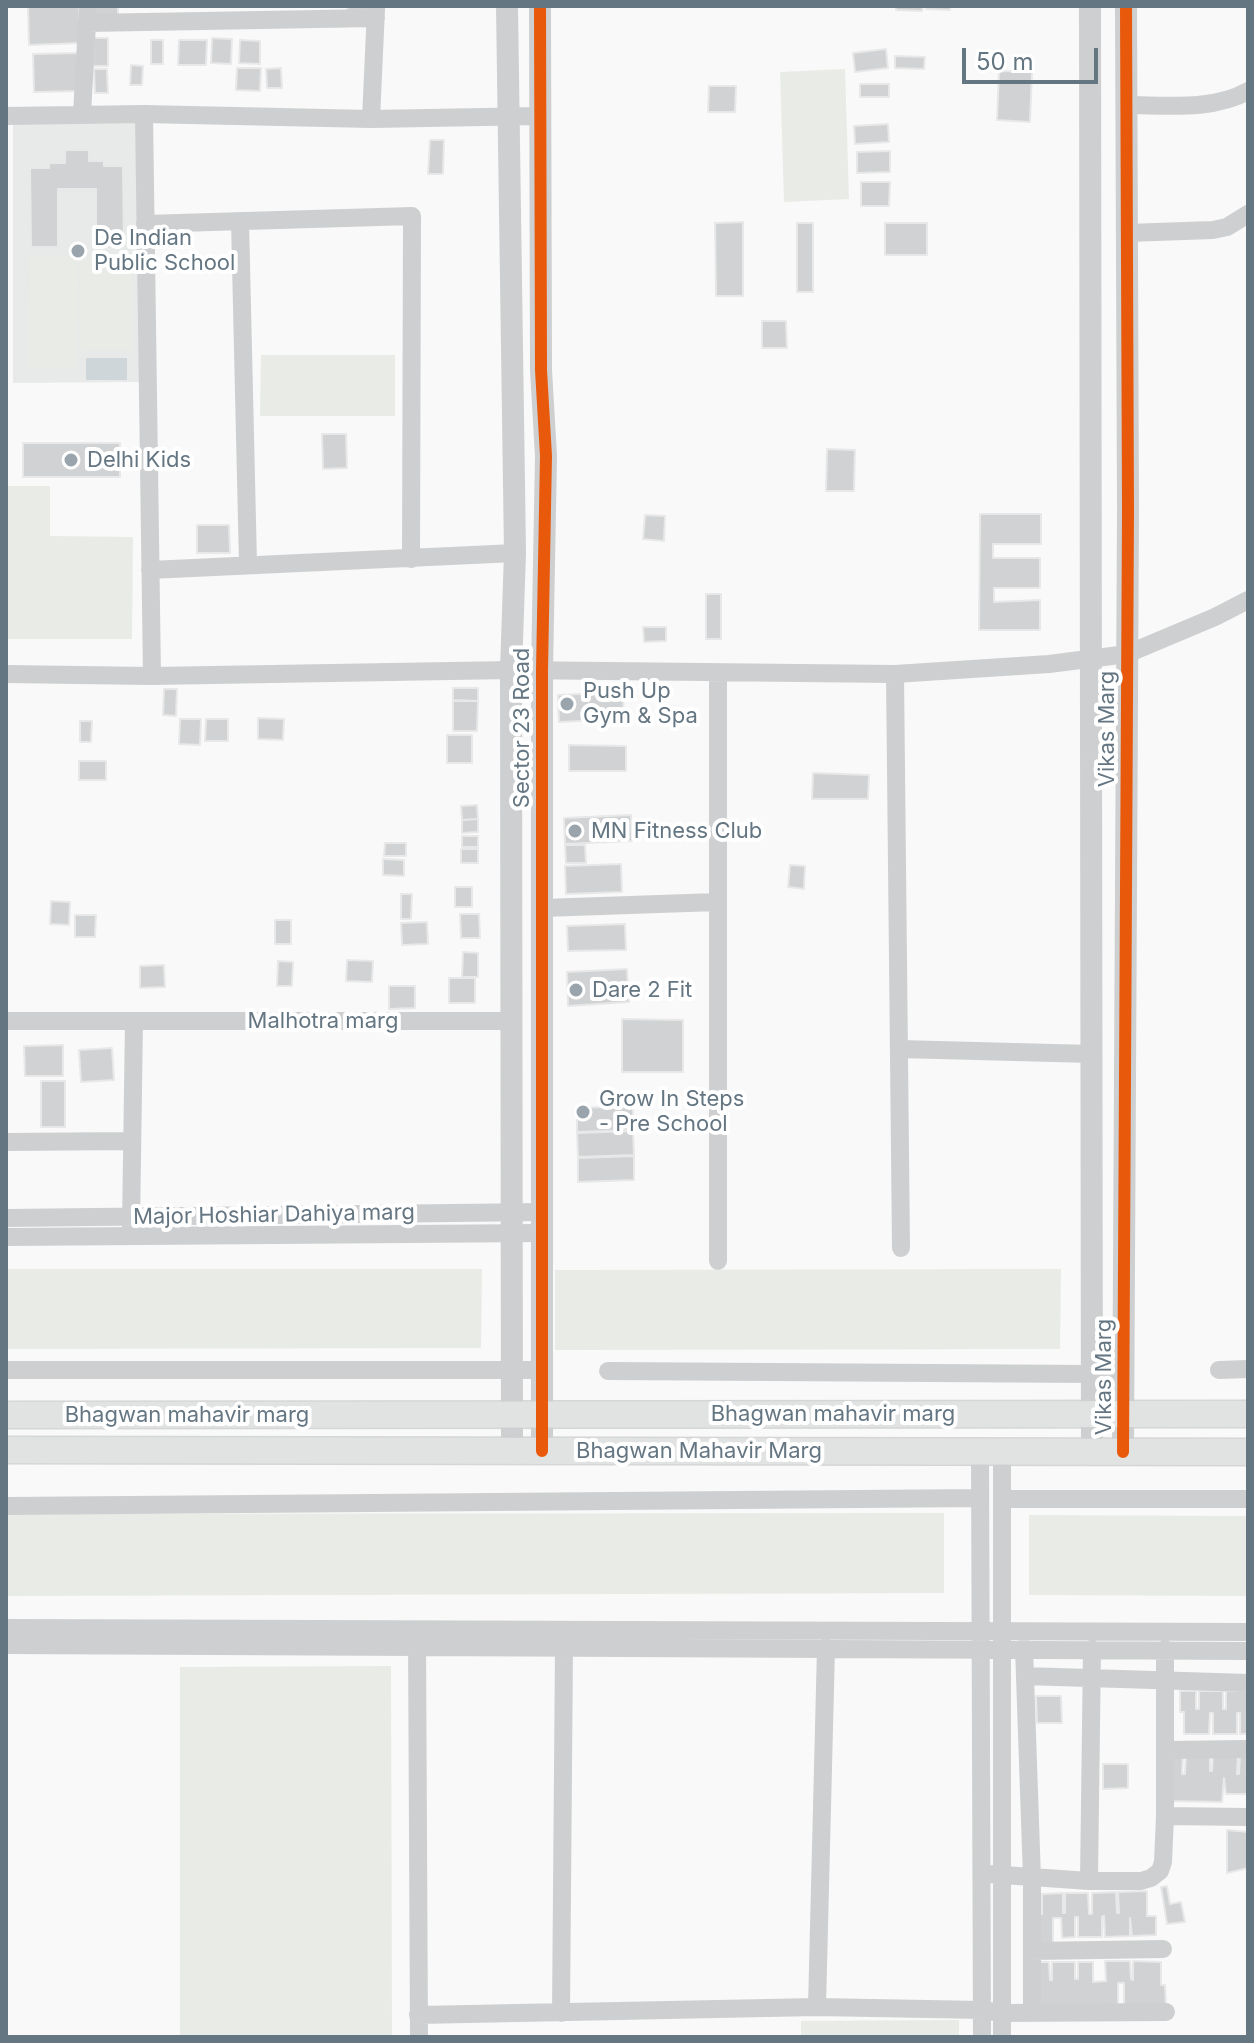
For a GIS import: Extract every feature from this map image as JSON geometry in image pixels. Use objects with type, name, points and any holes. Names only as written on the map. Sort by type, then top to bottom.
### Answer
[{"type":"main road","name":"Bhagwan mahavir marg","points":[[6,1415],[1124,1414]]},
{"type":"main road","points":[[1124,1414],[1248,1414]]},
{"type":"main road","name":"Bhagwan Mahavir Marg","points":[[6,1450],[1248,1452]]},
{"type":"street","name":"Sector 23 Road","points":[[507,6],[515,553],[511,670],[512,1451]]},
{"type":"street","name":"Sector 23 Road","points":[[540,6],[541,370],[546,456],[542,670],[542,1451]]},
{"type":"street","name":"Vikas Marg","points":[[1090,6],[1092,1451]]},
{"type":"street","name":"Vikas Marg","points":[[1123,1452],[1126,6]]},
{"type":"street","points":[[82,114],[88,14],[376,12],[371,119]]},
{"type":"street","points":[[1126,105],[1198,105],[1240,96],[1248,91]]},
{"type":"street","points":[[6,116],[144,114],[371,119],[540,116]]},
{"type":"street","points":[[144,114],[152,676]]},
{"type":"street","points":[[1127,233],[1213,230],[1227,227],[1248,214]]},
{"type":"street","points":[[145,224],[412,216],[411,559]]},
{"type":"street","points":[[240,221],[248,564]]},
{"type":"street","points":[[150,570],[515,553]]},
{"type":"street","points":[[6,674],[152,676],[542,670],[895,674],[1092,660],[1127,654],[1248,600]]},
{"type":"street","points":[[718,674],[718,1261]]},
{"type":"street","points":[[895,674],[901,1248]]},
{"type":"street","points":[[543,908],[717,902]]},
{"type":"street","name":"Malhotra marg","points":[[6,1021],[511,1021]]},
{"type":"street","points":[[131,1237],[134,1021]]},
{"type":"street","points":[[899,1049],[1092,1054]]},
{"type":"street","points":[[6,1142],[131,1141]]},
{"type":"street","name":"Major Hoshiar Dahiya marg","points":[[8,1216],[542,1223]]},
{"type":"street","name":"Major Hoshiar Dahiya marg","points":[[6,1237],[131,1237],[512,1223]]},
{"type":"street","points":[[1219,1370],[1248,1369]]},
{"type":"street","points":[[6,1370],[542,1370]]},
{"type":"street","points":[[608,1371],[1124,1372]]},
{"type":"street","points":[[982,2037],[991,1874],[991,1639],[980,1498],[991,1451]]},
{"type":"street","points":[[991,1451],[1002,1499],[991,1639]]},
{"type":"street","points":[[6,1506],[980,1498]]},
{"type":"street","points":[[1002,1499],[1248,1499]]},
{"type":"street","points":[[6,1628],[417,1638],[564,1647],[826,1648],[991,1639],[1248,1632]]},
{"type":"street","points":[[417,1638],[419,2037]]},
{"type":"street","points":[[6,1645],[417,1638],[991,1639],[1024,1648],[1248,1651]]},
{"type":"street","points":[[561,2013],[564,1647]]},
{"type":"street","points":[[817,2007],[826,1648]]},
{"type":"street","points":[[1024,1648],[1032,1878],[1032,2013]]},
{"type":"street","points":[[1089,1881],[1092,1649]]},
{"type":"street","points":[[991,1874],[1089,1881],[1141,1881],[1160,1871],[1165,1816],[1165,1649]]},
{"type":"street","points":[[1025,1676],[1248,1683]]},
{"type":"street","points":[[1166,1750],[1248,1749]]},
{"type":"street","points":[[1165,1816],[1248,1817]]},
{"type":"street","points":[[991,1874],[1002,2037]]},
{"type":"street","points":[[1032,1951],[1163,1949]]},
{"type":"street","points":[[418,2015],[817,2007],[1002,2013],[1166,2012]]},
{"type":"shaded area","points":[[845,69],[849,199],[784,202],[780,72]]},
{"type":"shaded area","name":"De Indian Public School","points":[[142,120],[142,382],[13,383],[13,121]]},
{"type":"shaded area","points":[[30,256],[79,257],[76,369],[28,368]]},
{"type":"shaded area","points":[[80,258],[132,258],[132,350],[81,350]]},
{"type":"shaded area","points":[[261,355],[395,355],[395,416],[260,416]]},
{"type":"shaded area","points":[[86,358],[127,358],[127,380],[86,380]]},
{"type":"shaded area","points":[[6,486],[50,486],[50,536],[133,537],[132,639],[6,639]]},
{"type":"shaded area","points":[[6,1269],[482,1269],[481,1348],[6,1349]]},
{"type":"shaded area","points":[[1061,1269],[1060,1349],[555,1350],[555,1270]]},
{"type":"shaded area","points":[[944,1513],[944,1593],[6,1596],[6,1514]]},
{"type":"shaded area","points":[[1029,1515],[1248,1516],[1248,1596],[1029,1595]]},
{"type":"shaded area","points":[[391,1666],[392,2037],[180,2037],[180,1667]]},
{"type":"shaded area","points":[[959,2020],[959,2037],[801,2037],[801,2021]]},
{"type":"building","points":[[28,6],[79,6],[80,43],[29,45]]},
{"type":"building","points":[[95,6],[118,6],[118,16],[96,17]]},
{"type":"building","points":[[348,6],[370,6],[370,12],[347,11]]},
{"type":"building","points":[[896,6],[923,6],[922,11],[896,10]]},
{"type":"building","points":[[927,6],[950,6],[950,10],[926,9]]},
{"type":"building","points":[[94,38],[108,38],[108,66],[93,66]]},
{"type":"building","points":[[212,38],[232,39],[231,64],[211,63]]},
{"type":"building","points":[[151,40],[163,40],[163,64],[151,64]]},
{"type":"building","points":[[179,40],[207,40],[206,65],[178,65]]},
{"type":"building","points":[[240,40],[260,41],[260,64],[239,63]]},
{"type":"building","points":[[886,49],[888,68],[855,72],[853,53]]},
{"type":"building","points":[[77,53],[78,91],[34,92],[33,54]]},
{"type":"building","points":[[895,56],[925,57],[924,69],[895,68]]},
{"type":"building","points":[[131,65],[143,66],[142,85],[130,85]]},
{"type":"building","points":[[237,68],[261,68],[260,91],[236,90]]},
{"type":"building","points":[[281,68],[282,88],[267,88],[266,69]]},
{"type":"building","points":[[94,69],[107,69],[108,93],[95,93]]},
{"type":"building","points":[[999,71],[1032,72],[1030,122],[997,120]]},
{"type":"building","points":[[860,84],[889,84],[889,97],[860,97]]},
{"type":"building","points":[[709,86],[736,86],[735,112],[708,112]]},
{"type":"building","points":[[888,124],[889,142],[855,144],[854,126]]},
{"type":"building","points":[[430,140],[444,140],[443,174],[428,174]]},
{"type":"building","points":[[65,150],[89,150],[89,161],[104,161],[104,166],[123,166],[124,246],[96,247],[96,189],[58,189],[58,247],[31,247],[30,168],[49,168],[49,163],[65,163]]},
{"type":"building","points":[[890,151],[890,172],[857,173],[857,152]]},
{"type":"building","points":[[861,182],[890,182],[889,206],[861,206]]},
{"type":"building","points":[[743,222],[743,296],[716,296],[715,223]]},
{"type":"building","points":[[797,223],[813,223],[813,292],[797,292]]},
{"type":"building","points":[[885,223],[927,223],[927,255],[885,255]]},
{"type":"building","points":[[762,321],[786,321],[787,348],[762,348]]},
{"type":"building","points":[[322,434],[346,434],[347,468],[323,469]]},
{"type":"building","name":"Delhi Kids","points":[[23,443],[120,443],[120,477],[23,477]]},
{"type":"building","points":[[827,449],[855,450],[854,491],[826,491]]},
{"type":"building","points":[[980,514],[1041,514],[1041,544],[993,544],[993,558],[1040,558],[1040,588],[994,588],[994,602],[1040,600],[1040,630],[979,630]]},
{"type":"building","points":[[645,515],[665,516],[664,541],[643,539]]},
{"type":"building","points":[[197,525],[229,525],[230,553],[197,553]]},
{"type":"building","points":[[706,594],[721,594],[721,639],[706,639]]},
{"type":"building","points":[[643,627],[666,627],[666,641],[644,642]]},
{"type":"building","points":[[453,688],[478,688],[478,701],[453,700]]},
{"type":"building","points":[[164,689],[177,689],[176,716],[163,715]]},
{"type":"building","points":[[623,692],[624,719],[559,722],[558,695]]},
{"type":"building","points":[[453,701],[478,701],[477,731],[453,731]]},
{"type":"building","points":[[258,718],[284,719],[283,740],[258,739]]},
{"type":"building","points":[[180,719],[201,719],[200,745],[179,744]]},
{"type":"building","points":[[206,719],[228,719],[228,741],[205,741]]},
{"type":"building","points":[[80,721],[92,721],[91,742],[80,742]]},
{"type":"building","points":[[447,735],[472,735],[472,763],[447,763]]},
{"type":"building","points":[[569,745],[626,746],[626,771],[569,771]]},
{"type":"building","points":[[79,761],[106,761],[106,780],[79,780]]},
{"type":"building","points":[[813,773],[869,775],[868,799],[812,799]]},
{"type":"building","points":[[477,805],[478,819],[462,820],[461,806]]},
{"type":"building","points":[[631,815],[632,841],[565,844],[564,818]]},
{"type":"building","points":[[478,819],[478,832],[462,833],[462,820]]},
{"type":"building","points":[[462,836],[478,836],[478,847],[462,847]]},
{"type":"building","points":[[385,843],[406,843],[406,856],[384,856]]},
{"type":"building","points":[[565,845],[585,845],[586,863],[566,863]]},
{"type":"building","points":[[461,849],[478,849],[478,863],[461,863]]},
{"type":"building","points":[[383,859],[404,860],[404,876],[383,875]]},
{"type":"building","points":[[621,864],[622,892],[566,894],[565,866]]},
{"type":"building","points":[[790,865],[805,866],[804,889],[788,887]]},
{"type":"building","points":[[455,887],[472,887],[472,907],[455,907]]},
{"type":"building","points":[[401,894],[412,894],[411,919],[401,919]]},
{"type":"building","points":[[51,901],[70,902],[69,925],[50,924]]},
{"type":"building","points":[[460,914],[479,914],[480,938],[461,938]]},
{"type":"building","points":[[75,915],[96,915],[95,937],[75,937]]},
{"type":"building","points":[[275,920],[291,920],[291,944],[275,944]]},
{"type":"building","points":[[427,922],[428,944],[402,945],[401,923]]},
{"type":"building","points":[[625,924],[626,950],[568,951],[567,926]]},
{"type":"building","points":[[463,952],[478,953],[478,977],[462,977]]},
{"type":"building","points":[[347,960],[373,961],[372,982],[346,981]]},
{"type":"building","points":[[278,961],[293,962],[292,986],[277,986]]},
{"type":"building","points":[[164,965],[165,987],[140,988],[140,966]]},
{"type":"building","points":[[627,969],[629,1002],[568,1006],[567,972]]},
{"type":"building","points":[[449,978],[475,978],[475,1003],[449,1003]]},
{"type":"building","points":[[389,986],[415,986],[415,1008],[389,1009]]},
{"type":"building","points":[[622,1019],[683,1020],[683,1072],[622,1072]]},
{"type":"building","points":[[63,1045],[63,1076],[25,1076],[24,1046]]},
{"type":"building","points":[[112,1048],[114,1080],[81,1082],[79,1050]]},
{"type":"building","points":[[41,1081],[65,1081],[65,1127],[41,1127]]},
{"type":"building","points":[[633,1106],[633,1130],[577,1132],[577,1108]]},
{"type":"building","points":[[633,1131],[634,1155],[578,1157],[577,1133]]},
{"type":"building","points":[[634,1156],[634,1180],[578,1182],[578,1158]]},
{"type":"building","points":[[1180,1691],[1196,1691],[1196,1709],[1199,1709],[1199,1691],[1223,1691],[1223,1709],[1226,1709],[1226,1691],[1248,1691],[1248,1734],[1240,1734],[1240,1713],[1237,1713],[1237,1734],[1213,1734],[1213,1713],[1210,1713],[1209,1734],[1184,1734]]},
{"type":"building","points":[[1036,1696],[1061,1696],[1062,1723],[1037,1723]]},
{"type":"building","points":[[1169,1752],[1183,1753],[1182,1774],[1185,1774],[1186,1753],[1210,1753],[1210,1771],[1213,1753],[1238,1754],[1237,1774],[1240,1754],[1248,1754],[1248,1794],[1226,1794],[1224,1778],[1222,1802],[1168,1801]]},
{"type":"building","points":[[1103,1764],[1128,1764],[1128,1788],[1103,1789]]},
{"type":"building","points":[[1227,1830],[1248,1832],[1248,1868],[1227,1873]]},
{"type":"building","points":[[1167,1886],[1170,1904],[1181,1902],[1185,1922],[1167,1924],[1161,1887]]},
{"type":"building","points":[[1147,1891],[1147,1916],[1156,1916],[1156,1935],[1132,1936],[1130,1918],[1130,1936],[1105,1937],[1104,1916],[1102,1937],[1078,1937],[1078,1917],[1075,1917],[1075,1937],[1062,1938],[1061,1918],[1053,1918],[1053,1945],[1036,1945],[1036,1914],[1042,1914],[1042,1894],[1063,1893],[1065,1913],[1065,1893],[1088,1893],[1089,1914],[1092,1914],[1092,1893],[1116,1892],[1119,1913],[1118,1892]]},
{"type":"building","points":[[1105,1961],[1130,1961],[1133,1980],[1133,1961],[1161,1962],[1161,1985],[1165,1985],[1166,2005],[1124,2005],[1124,1983],[1118,1983],[1118,2006],[1040,2007],[1039,1962],[1049,1962],[1052,1980],[1052,1962],[1075,1962],[1075,1979],[1078,1979],[1078,1962],[1093,1962],[1093,1982],[1106,1981]]},
{"type":"cycle path","points":[[540,6],[541,370],[546,456],[542,670],[542,1451]]},
{"type":"cycle path","points":[[1123,1452],[1128,510],[1126,6]]},
{"type":"place","name":"De Indian Public School","points":[[78,251]]},
{"type":"place","name":"Delhi Kids","points":[[71,460]]},
{"type":"place","name":"Push Up Gym & Spa","points":[[567,704]]},
{"type":"place","name":"MN Fitness Club","points":[[575,831]]},
{"type":"place","name":"Dare 2 Fit","points":[[576,990]]},
{"type":"place","name":"Grow In Steps - Pre School","points":[[583,1112]]}]
